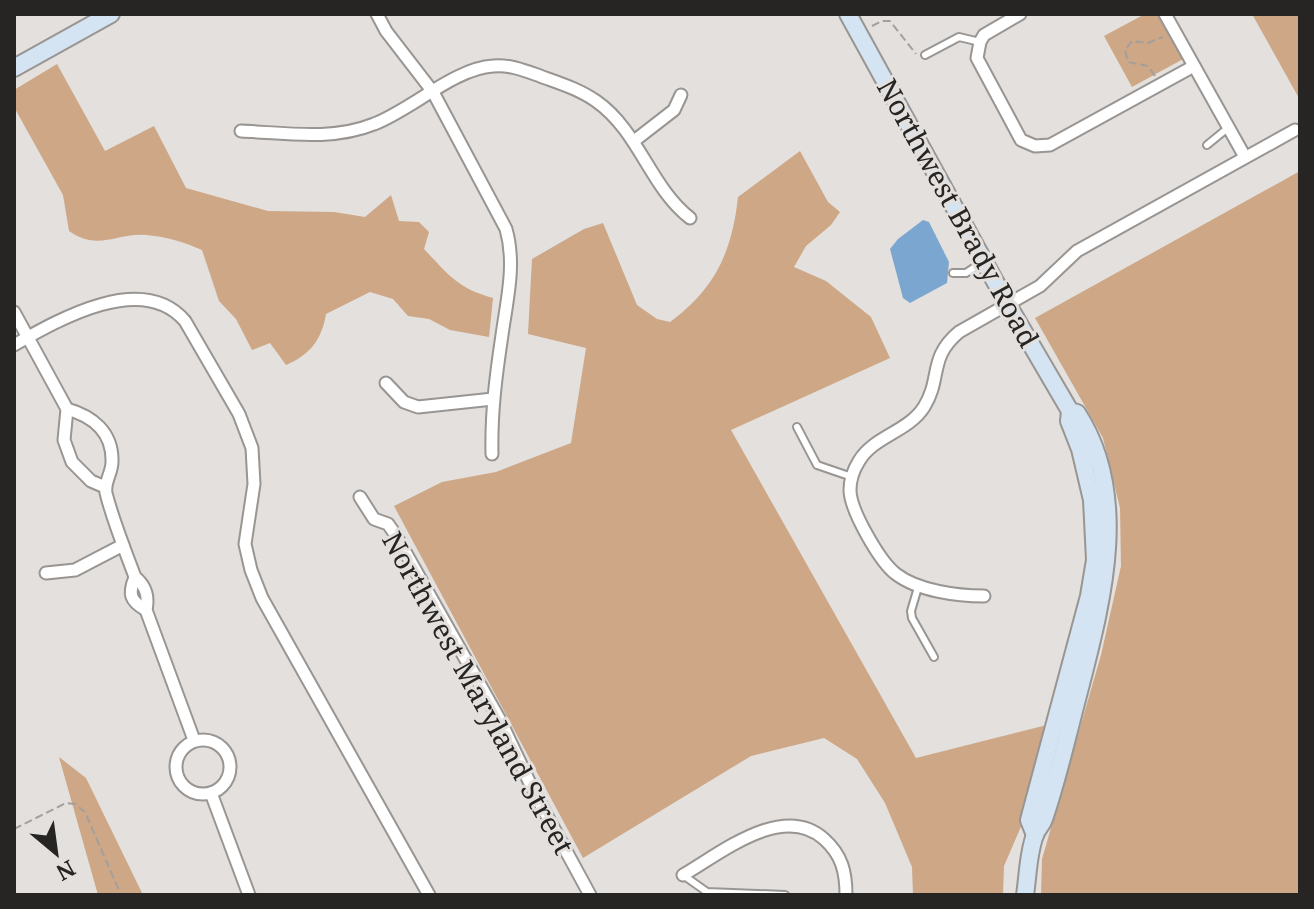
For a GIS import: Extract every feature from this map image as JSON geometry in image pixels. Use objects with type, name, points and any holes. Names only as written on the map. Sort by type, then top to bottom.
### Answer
[{"type":"main road","points":[[14,68],[111,14]]},
{"type":"main road","name":"Northwest Brady Road","points":[[848,14],[1070,411],[1069,421],[1080,449],[1092,500],[1095,560],[1089,596],[1029,820],[1035,835],[1025,895]]},
{"type":"street","points":[[377,14],[386,31],[433,92],[506,229],[512,253],[493,399],[492,454]]},
{"type":"street","points":[[1020,14],[991,30],[980,42],[977,58],[1021,140],[1035,146],[1050,145],[1194,66]]},
{"type":"street","points":[[1165,14],[1245,157]]},
{"type":"street","points":[[241,131],[337,134],[374,124],[472,70],[495,65],[518,68],[569,86],[594,99],[616,116],[674,206],[690,218]]},
{"type":"street","points":[[634,141],[674,110],[681,95]]},
{"type":"street","points":[[984,596],[956,596],[919,584],[896,574],[883,560],[853,507],[850,490],[852,477],[861,457],[912,421],[925,405],[939,354],[959,332],[1040,286],[1077,251],[1295,130]]},
{"type":"street","points":[[14,345],[73,313],[125,301],[157,302],[178,313],[185,321],[239,414],[252,448],[254,484],[245,544],[262,598],[429,895]]},
{"type":"street","points":[[14,312],[67,409],[64,440],[72,462],[91,481],[105,487]]},
{"type":"street","points":[[386,383],[404,402],[418,407],[493,399]]},
{"type":"street","points":[[67,409],[85,414],[98,424],[105,436],[112,462],[105,487],[135,577],[130,592],[133,601],[146,610],[194,740]]},
{"type":"street","name":"Northwest Maryland Street","points":[[360,497],[374,519],[388,524],[395,534],[501,722],[534,792],[590,895]]},
{"type":"street","points":[[46,573],[75,570],[123,545]]},
{"type":"street","points":[[194,740],[216,742],[229,759],[227,780],[211,793],[200,795],[190,792],[181,785],[176,775],[178,754],[194,740]]},
{"type":"street","points":[[211,793],[249,895]]},
{"type":"street","points":[[683,875],[757,832],[778,825],[801,828],[819,835],[839,857],[846,874],[846,895]]},
{"type":"lane","points":[[922,56],[959,37],[980,42]]},
{"type":"lane","points":[[1207,145],[1229,127]]},
{"type":"lane","points":[[953,273],[966,273],[984,261]]},
{"type":"lane","points":[[797,427],[817,465],[852,477]]},
{"type":"lane","points":[[919,584],[912,618],[934,657]]},
{"type":"lane","points":[[683,875],[707,892],[785,895]]},
{"type":"path","points":[[859,33],[887,20],[922,56]]},
{"type":"path","points":[[1160,84],[1148,66],[1128,62],[1125,50],[1132,41],[1157,41],[1175,31]]},
{"type":"path","points":[[14,829],[66,803],[75,804],[85,812],[121,895]]},
{"type":"shaded area","points":[[1145,14],[1160,14],[1185,58],[1132,87],[1104,36]]},
{"type":"shaded area","points":[[1252,14],[1300,14],[1300,100]]},
{"type":"shaded area","points":[[57,64],[105,151],[154,126],[186,188],[268,211],[334,212],[365,217],[391,195],[399,221],[419,222],[429,232],[424,249],[440,266],[462,285],[493,298],[489,337],[450,330],[429,319],[408,316],[393,299],[370,292],[326,314],[314,345],[286,365],[270,343],[252,350],[236,319],[219,301],[202,250],[154,236],[136,235],[99,241],[69,231],[63,195],[14,107],[14,90]]},
{"type":"shaded area","points":[[800,151],[828,202],[840,212],[831,225],[806,246],[794,267],[826,281],[871,317],[890,358],[731,430],[916,758],[1047,725],[1026,815],[1004,866],[1003,895],[913,895],[912,867],[885,803],[857,759],[824,738],[751,756],[583,858],[394,506],[442,482],[496,472],[571,443],[586,348],[528,334],[532,259],[584,229],[603,223],[637,305],[657,319],[670,322],[699,296],[719,268],[731,235],[738,197]]},
{"type":"shaded area","points":[[1300,171],[1300,895],[1041,895],[1042,859],[1101,655],[1121,566],[1120,508],[1103,438],[1035,318]]},
{"type":"shaded area","points":[[59,757],[86,778],[143,895],[98,895]]},
{"type":"water","points":[[923,220],[929,222],[949,262],[947,283],[910,303],[903,298],[890,249]]}]
